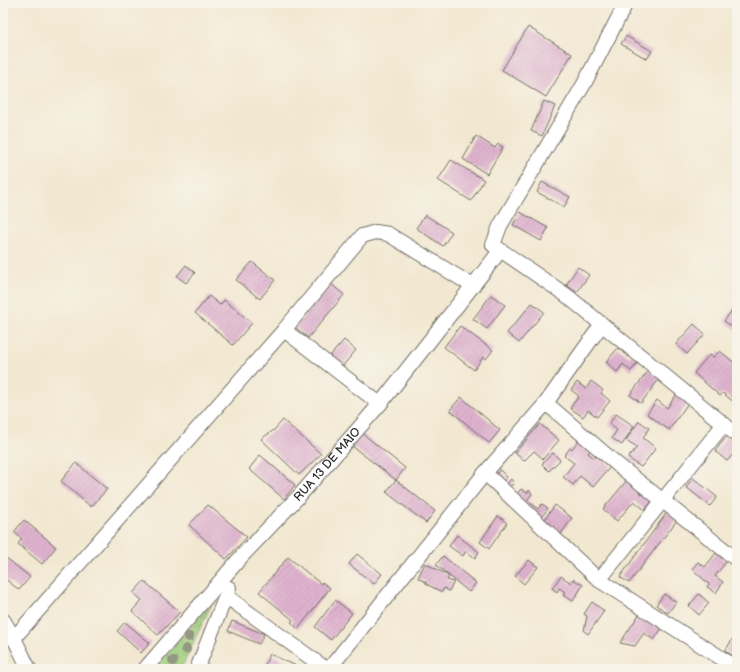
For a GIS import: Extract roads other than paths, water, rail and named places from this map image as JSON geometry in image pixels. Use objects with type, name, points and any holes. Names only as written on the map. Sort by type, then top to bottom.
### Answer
[{"type":"street","points":[[626,3],[584,84],[500,226],[493,242],[495,248],[566,294],[737,435]]},
{"type":"street","points":[[9,637],[284,330],[357,241],[371,232],[388,234],[474,286]]},
{"type":"street","name":"RUA 13 DE MAIO","points":[[145,669],[241,558],[300,495],[380,404],[500,251]]},
{"type":"street","points":[[226,596],[328,669],[485,472],[546,403],[602,324]]},
{"type":"street","points":[[284,330],[380,404]]},
{"type":"street","points":[[546,403],[662,500],[737,560]]},
{"type":"street","points":[[599,580],[724,424]]},
{"type":"street","points":[[485,472],[599,580],[728,663]]},
{"type":"street","points":[[197,669],[241,558]]},
{"type":"street","points":[[3,620],[9,637],[30,669]]}]
